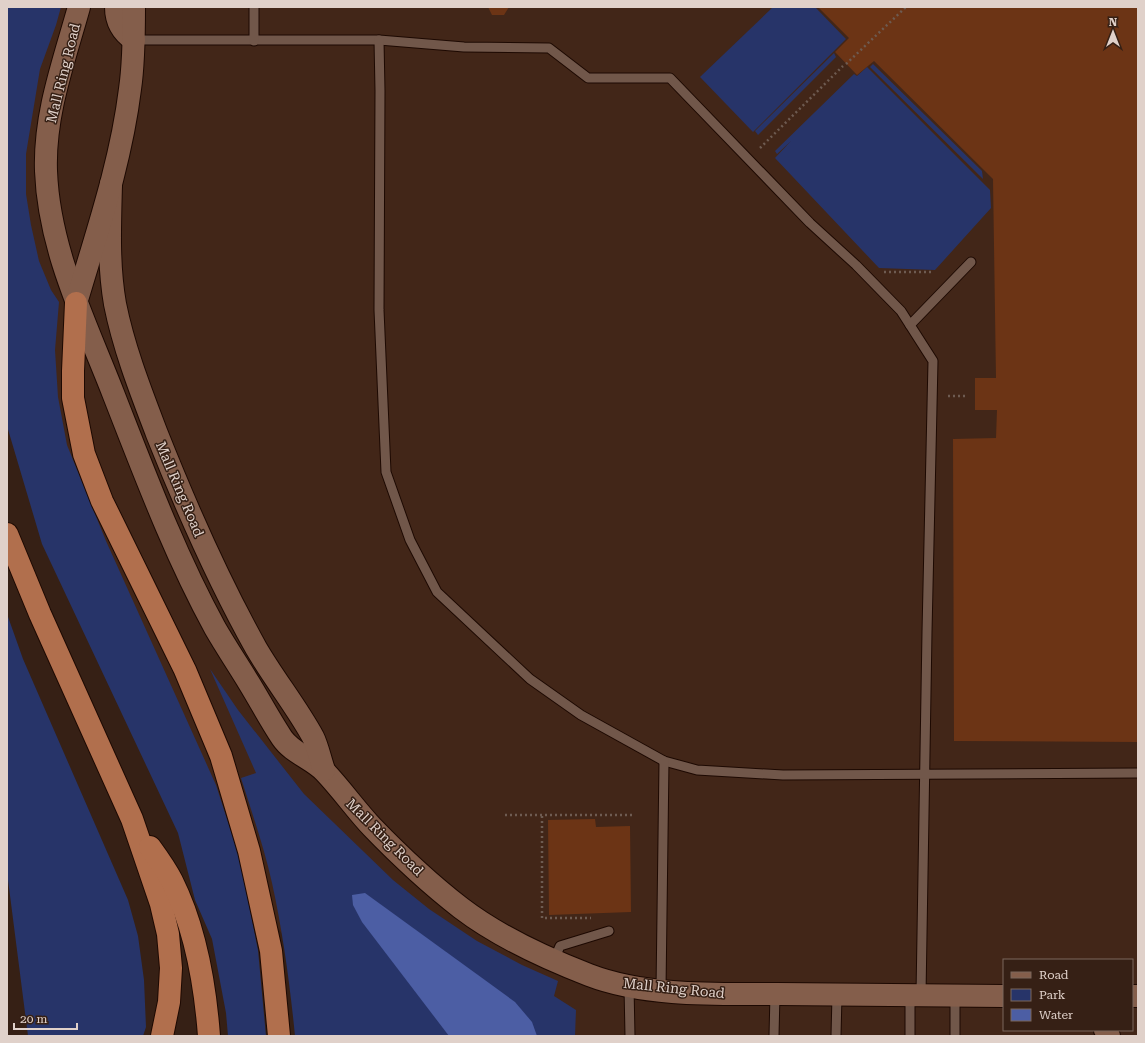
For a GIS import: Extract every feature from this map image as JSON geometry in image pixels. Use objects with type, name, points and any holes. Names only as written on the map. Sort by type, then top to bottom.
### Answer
[{"type":"highway","points":[[76,303],[73,398],[84,454],[102,501],[185,670],[221,756],[249,850],[272,951],[280,1036]]},
{"type":"highway","points":[[7,534],[40,614],[132,819],[162,904],[171,951],[171,986],[167,1017],[162,1036]]},
{"type":"highway","points":[[132,819],[172,879],[181,900],[198,958],[206,997],[209,1036]]},
{"type":"street","name":"Mall Ring Road","points":[[79,7],[54,93],[48,129],[46,170],[51,212],[60,255],[76,303],[175,546],[215,628],[285,742],[324,770],[371,826],[463,910],[506,937],[594,977],[629,986],[713,994],[1003,996]]},
{"type":"street","points":[[116,7],[118,22],[124,33],[134,40]]},
{"type":"street","name":"Mall Ring Road","points":[[76,303],[111,184],[122,137],[130,88],[134,40],[134,7]]},
{"type":"street","name":"Mall Ring Road","points":[[111,184],[109,240],[115,304],[125,347],[140,389],[174,476],[212,562],[257,649],[314,738],[324,770]]},
{"type":"lane","points":[[254,7],[254,41]]},
{"type":"lane","points":[[134,40],[379,40],[464,47],[549,48],[588,78],[670,78],[810,223],[856,265],[901,311],[933,361],[924,775],[916,996],[910,1036]]},
{"type":"lane","points":[[379,40],[379,310],[386,472],[410,540],[438,592],[530,678],[581,715],[664,761],[697,770],[783,775],[1138,773]]},
{"type":"lane","points":[[910,325],[971,262]]},
{"type":"lane","points":[[661,990],[664,761]]},
{"type":"lane","points":[[554,960],[560,946],[609,931]]},
{"type":"lane","points":[[629,986],[630,1036]]},
{"type":"lane","points":[[774,994],[774,1036]]},
{"type":"lane","points":[[836,1036],[837,995]]},
{"type":"lane","points":[[955,1036],[956,996]]},
{"type":"path","points":[[765,154],[760,148],[906,7]]},
{"type":"path","points":[[877,271],[931,272]]},
{"type":"path","points":[[946,396],[967,396]]},
{"type":"path","points":[[506,815],[633,815]]},
{"type":"path","points":[[542,816],[542,918],[591,918]]},
{"type":"shaded area","points":[[7,7],[1138,7],[1138,1036],[348,1036],[172,764],[7,350]]},
{"type":"green space","points":[[7,7],[61,7],[40,69],[26,154],[26,194],[39,261],[51,290],[59,302],[55,350],[58,397],[67,445],[106,541],[216,785],[239,856],[258,950],[266,1036],[228,1036],[226,1013],[212,939],[195,900],[178,833],[42,544],[7,426]]},
{"type":"green space","points":[[773,7],[815,7],[846,39],[753,132],[700,77]]},
{"type":"green space","points":[[834,53],[836,57],[758,135],[755,131]]},
{"type":"green space","points":[[873,64],[982,171],[983,179],[870,67]]},
{"type":"green space","points":[[867,67],[990,190],[991,208],[935,270],[879,268],[775,158],[791,141],[777,154],[775,151],[854,74],[857,76]]},
{"type":"green space","points":[[7,614],[23,659],[128,900],[138,936],[144,980],[146,1027],[143,1036],[28,1036],[7,872]]},
{"type":"green space","points":[[210,669],[238,710],[304,794],[393,880],[429,909],[477,941],[522,965],[558,981],[554,996],[576,1010],[575,1036],[295,1036],[280,921],[262,843],[241,778],[256,773]]},
{"type":"water","points":[[365,893],[515,1002],[532,1022],[537,1036],[449,1036],[362,922],[353,905],[352,895]]},
{"type":"building","points":[[488,7],[509,7],[504,15],[492,15]]},
{"type":"building","points":[[818,7],[1138,7],[1138,742],[954,741],[953,439],[996,438],[997,410],[975,410],[975,378],[996,378],[993,179],[874,61],[857,75],[835,52],[849,38]]},
{"type":"building","points":[[595,819],[596,827],[630,826],[631,912],[549,915],[548,820]]}]
